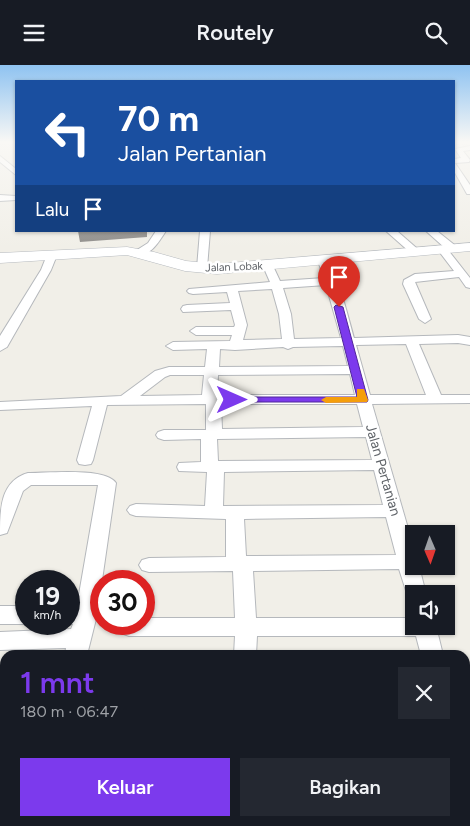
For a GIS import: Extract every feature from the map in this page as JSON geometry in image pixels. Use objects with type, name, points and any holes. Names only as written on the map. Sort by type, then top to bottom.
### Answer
[{"type":"main road","name":"Jalan Lobak","points":[[0,258],[117,250],[141,252],[175,264],[202,269],[268,266],[470,247]]},
{"type":"street","points":[[462,178],[469,190]]},
{"type":"street","points":[[0,198],[15,198]]},
{"type":"street","points":[[141,252],[152,245],[160,232]]},
{"type":"street","points":[[202,269],[205,232]]},
{"type":"street","points":[[392,232],[416,253]]},
{"type":"street","points":[[432,232],[448,250],[470,285]]},
{"type":"street","points":[[0,347],[46,270],[52,255]]},
{"type":"street","name":"Jalan Pertanian","points":[[323,261],[331,281],[405,552]]},
{"type":"street","points":[[268,266],[288,325],[288,345]]},
{"type":"street","points":[[426,319],[409,284],[410,280],[416,277],[462,274]]},
{"type":"street","points":[[193,291],[331,281]]},
{"type":"street","points":[[232,287],[241,325],[236,346]]},
{"type":"street","points":[[187,309],[236,306]]},
{"type":"street","points":[[0,323],[14,322]]},
{"type":"street","points":[[196,331],[240,331]]},
{"type":"street","points":[[173,347],[458,339],[470,341]]},
{"type":"street","points":[[411,341],[436,401]]},
{"type":"street","points":[[214,346],[211,371],[214,512]]},
{"type":"street","points":[[125,400],[154,378],[169,371],[355,370]]},
{"type":"street","points":[[0,406],[125,400],[436,401],[470,399]]},
{"type":"street","points":[[85,460],[101,401]]},
{"type":"street","points":[[164,435],[372,432]]},
{"type":"street","points":[[185,467],[381,465]]},
{"type":"street","points":[[0,528],[15,489],[28,479],[99,479],[107,483],[80,606]]},
{"type":"street","points":[[136,510],[235,513],[394,511]]},
{"type":"street","points":[[235,513],[246,628],[245,650]]},
{"type":"street","points":[[149,565],[405,563]]},
{"type":"street","points":[[0,615],[15,615]]},
{"type":"street","points":[[155,627],[405,627]]},
{"type":"street","points":[[427,635],[431,650]]},
{"type":"street","points":[[0,641],[78,647]]},
{"type":"slow traffic","points":[[326,400],[363,400],[361,392]]},
{"type":"route","points":[[232,400],[363,400],[339,307]]}]
